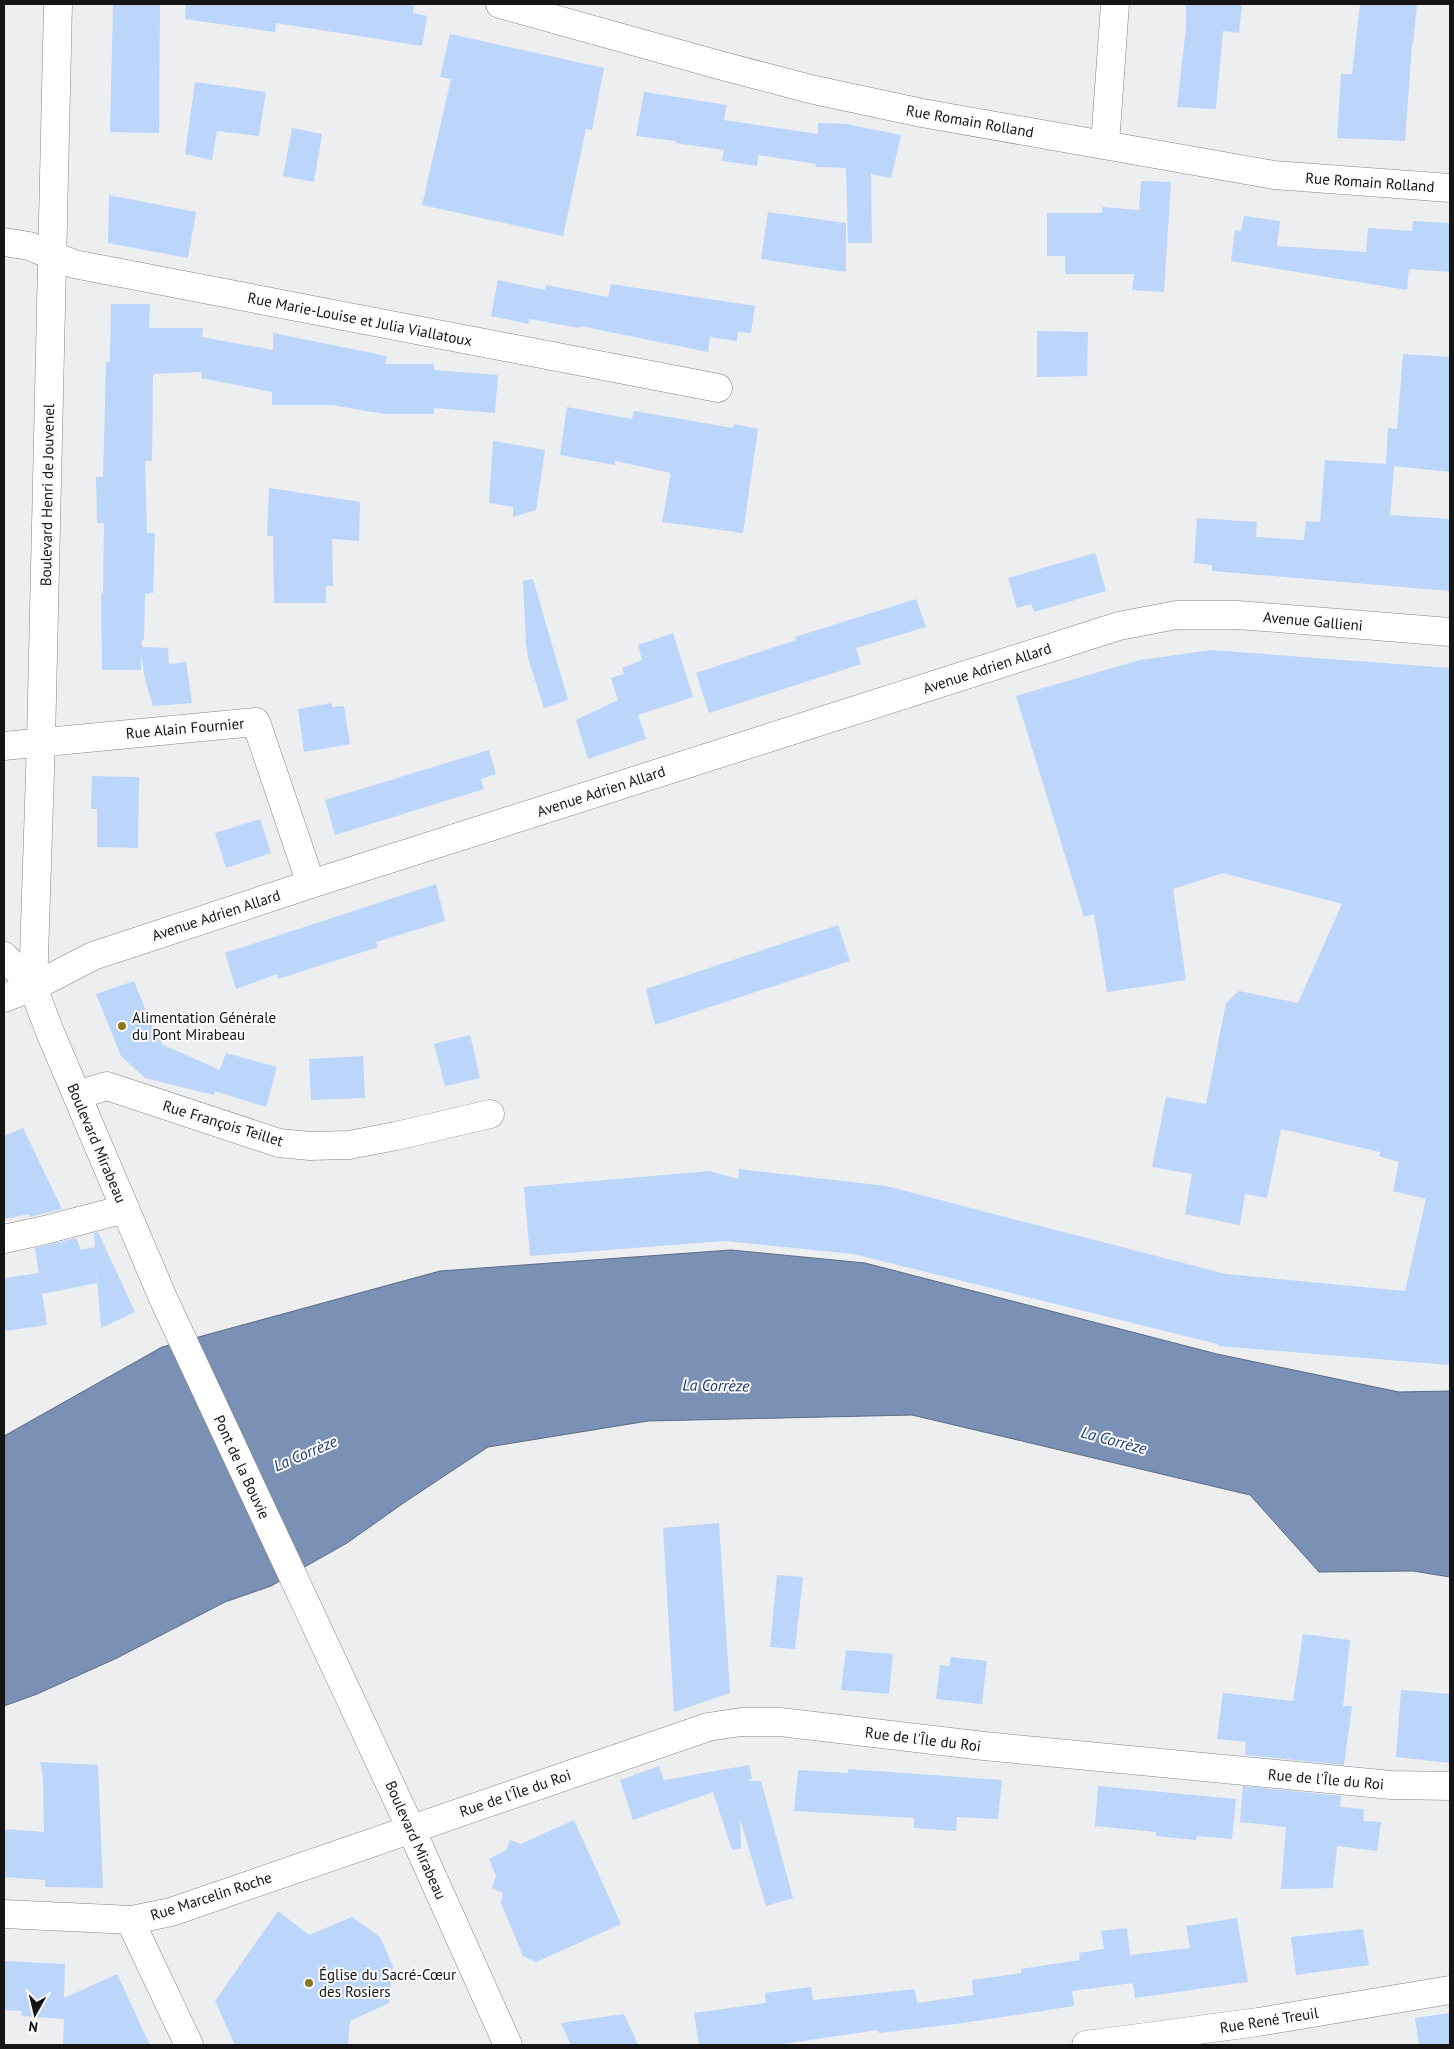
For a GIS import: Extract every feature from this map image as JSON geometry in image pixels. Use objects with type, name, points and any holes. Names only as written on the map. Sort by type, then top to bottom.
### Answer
[{"type":"street","name":"Boulevard Henri de Jouvenel","points":[[34,987],[58,4]]},
{"type":"street","name":"Rue Romain Rolland","points":[[502,4],[719,65],[922,113],[1274,175],[1450,188]]},
{"type":"street","points":[[1105,144],[1115,4]]},
{"type":"street","name":"Rue Marie-Louise et Julia Viallatoux","points":[[4,242],[29,246],[74,264],[718,388]]},
{"type":"street","name":"Avenue Gallieni","points":[[1176,614],[1238,615],[1450,632]]},
{"type":"street","name":"Avenue Adrien Allard","points":[[4,998],[34,987],[93,956],[311,884],[1119,626],[1176,614]]},
{"type":"street","name":"Rue Alain Fournier","points":[[4,746],[256,722],[311,884]]},
{"type":"street","points":[[4,956],[34,987]]},
{"type":"street","name":"Boulevard Mirabeau","points":[[34,987],[50,1032],[163,1298]]},
{"type":"street","name":"Rue François Teillet","points":[[77,1095],[107,1086],[279,1144],[310,1146],[349,1145],[490,1114]]},
{"type":"street","points":[[4,1239],[125,1209]]},
{"type":"street","name":"Pont de la Bouvie","points":[[163,1298],[321,1636]]},
{"type":"street","name":"Boulevard Mirabeau","points":[[321,1636],[411,1829],[508,2045]]},
{"type":"street","name":"Rue de l'Île du Roi","points":[[411,1829],[708,1727],[741,1722],[780,1722],[984,1746],[1391,1785],[1450,1786]]},
{"type":"street","name":"Rue Marcelin Roche","points":[[4,1914],[132,1920],[171,1912],[411,1829]]},
{"type":"street","points":[[132,1920],[135,1931],[189,2045]]},
{"type":"street","name":"Rue René Treuil","points":[[1086,2045],[1258,2022],[1450,1990]]},
{"type":"water","name":"La Corrèze","points":[[731,1250],[865,1263],[1217,1354],[1399,1392],[1450,1391],[1450,1577],[1413,1571],[1319,1572],[1250,1495],[912,1415],[648,1421],[488,1447],[347,1543],[271,1586],[225,1602],[117,1658],[37,1694],[4,1706],[4,1436],[162,1347],[440,1271]]},
{"type":"building","points":[[113,4],[160,5],[159,133],[110,132]]},
{"type":"building","points":[[186,4],[414,4],[413,13],[427,16],[422,46],[276,23],[275,32],[185,19]]},
{"type":"building","points":[[1186,4],[1242,4],[1239,33],[1223,31],[1216,109],[1177,107],[1186,27]]},
{"type":"building","points":[[1360,4],[1417,4],[1405,141],[1337,138],[1341,74],[1352,74]]},
{"type":"building","points":[[450,34],[604,68],[592,130],[586,129],[563,236],[422,205],[451,79],[440,77]]},
{"type":"building","points":[[195,82],[266,92],[259,136],[217,131],[212,160],[185,154]]},
{"type":"building","points":[[644,92],[727,105],[724,120],[818,134],[818,123],[846,124],[901,135],[891,178],[871,174],[872,243],[848,243],[846,168],[816,167],[816,164],[758,155],[757,166],[722,161],[724,150],[636,136]]},
{"type":"building","points":[[292,128],[322,134],[314,182],[283,176]]},
{"type":"building","points":[[1141,181],[1171,182],[1164,292],[1132,290],[1134,274],[1065,274],[1065,256],[1047,256],[1047,213],[1102,213],[1102,207],[1139,210]]},
{"type":"building","points":[[109,195],[196,212],[188,258],[108,243]]},
{"type":"building","points":[[768,212],[846,223],[846,272],[761,259]]},
{"type":"building","points":[[1244,216],[1280,221],[1277,246],[1366,252],[1368,228],[1412,231],[1413,221],[1450,223],[1450,272],[1409,269],[1407,290],[1231,261],[1235,230],[1241,231]]},
{"type":"building","points":[[498,280],[545,290],[546,285],[608,297],[611,284],[755,306],[751,333],[738,332],[737,341],[710,337],[708,352],[580,326],[579,328],[529,319],[528,324],[491,316]]},
{"type":"building","points":[[111,304],[150,304],[149,328],[203,328],[202,337],[273,350],[273,333],[387,356],[385,364],[434,364],[434,370],[498,375],[495,413],[434,408],[434,414],[384,414],[332,405],[272,405],[272,392],[201,378],[202,372],[153,374],[152,461],[145,461],[147,533],[155,533],[153,593],[145,594],[144,640],[142,640],[142,647],[168,648],[169,664],[186,662],[192,703],[153,706],[145,680],[141,652],[141,670],[102,670],[101,593],[103,593],[104,523],[97,523],[96,477],[103,477],[106,362],[110,362]]},
{"type":"building","points":[[1037,331],[1088,332],[1087,376],[1037,377]]},
{"type":"building","points":[[1403,354],[1450,357],[1450,472],[1394,466],[1390,515],[1450,519],[1450,591],[1212,571],[1212,565],[1194,563],[1197,518],[1257,522],[1256,537],[1304,540],[1306,521],[1320,522],[1325,460],[1386,464],[1388,428],[1397,429]]},
{"type":"building","points":[[567,407],[632,419],[634,411],[733,428],[734,424],[758,429],[743,533],[662,522],[671,473],[615,461],[615,465],[560,455]]},
{"type":"building","points":[[493,441],[545,450],[536,510],[513,517],[513,507],[489,503]]},
{"type":"building","points":[[269,488],[360,502],[359,541],[332,539],[333,586],[326,586],[326,603],[274,603],[273,536],[267,536]]},
{"type":"building","points":[[1095,553],[1106,591],[1034,612],[1031,604],[1017,608],[1008,578]]},
{"type":"building","points":[[533,579],[568,700],[544,708],[528,658],[526,644],[523,581]]},
{"type":"building","points":[[916,599],[926,627],[856,648],[861,664],[709,713],[696,673],[796,640],[795,637]]},
{"type":"building","points":[[673,633],[693,697],[638,715],[646,739],[588,759],[576,720],[618,700],[611,678],[624,674],[622,668],[642,660],[638,645]]},
{"type":"building","points":[[1211,650],[1450,668],[1450,1365],[1218,1346],[1218,1344],[853,1254],[725,1241],[530,1256],[524,1187],[710,1171],[738,1179],[739,1169],[886,1186],[1226,1274],[1405,1291],[1426,1199],[1393,1191],[1399,1162],[1379,1156],[1380,1152],[1281,1129],[1267,1198],[1245,1194],[1240,1225],[1185,1214],[1192,1174],[1152,1167],[1166,1097],[1206,1104],[1226,1003],[1239,991],[1298,1003],[1342,904],[1223,873],[1173,889],[1186,980],[1107,992],[1094,914],[1084,917],[1016,696],[1140,660]]},
{"type":"building","points":[[331,703],[332,707],[344,706],[350,744],[304,752],[298,709]]},
{"type":"building","points":[[489,750],[496,774],[481,779],[484,789],[335,835],[325,800]]},
{"type":"building","points":[[92,776],[139,777],[138,848],[97,847],[97,809],[91,809]]},
{"type":"building","points":[[260,819],[271,853],[226,868],[215,833]]},
{"type":"building","points":[[436,884],[445,921],[376,942],[378,947],[278,979],[277,974],[236,989],[225,953]]},
{"type":"building","points":[[838,925],[850,961],[655,1025],[646,989]]},
{"type":"building","points":[[134,981],[154,1031],[164,1036],[161,1044],[220,1070],[226,1053],[277,1067],[266,1107],[215,1091],[214,1095],[145,1078],[121,1056],[96,994]]},
{"type":"building","points":[[470,1035],[480,1078],[445,1086],[434,1044]]},
{"type":"building","points":[[363,1056],[365,1098],[311,1100],[309,1059]]},
{"type":"building","points":[[23,1128],[62,1209],[30,1217],[29,1214],[4,1219],[4,1136]]},
{"type":"building","points":[[98,1232],[135,1312],[101,1328],[95,1253],[97,1283],[42,1294],[35,1248],[76,1238],[81,1250],[95,1247],[94,1233]]},
{"type":"building","points":[[39,1273],[47,1325],[4,1331],[4,1278]]},
{"type":"building","points":[[719,1523],[730,1693],[674,1712],[663,1528]]},
{"type":"building","points":[[777,1575],[803,1577],[795,1649],[770,1647]]},
{"type":"building","points":[[1303,1634],[1350,1640],[1343,1706],[1352,1706],[1344,1765],[1245,1755],[1246,1742],[1217,1739],[1223,1693],[1293,1701]]},
{"type":"building","points":[[846,1650],[893,1654],[889,1694],[841,1690]]},
{"type":"building","points":[[950,1657],[987,1661],[982,1704],[936,1699],[940,1665],[950,1666]]},
{"type":"building","points":[[1401,1690],[1450,1694],[1450,1763],[1396,1757]]},
{"type":"building","points":[[40,1762],[98,1765],[103,1888],[45,1887],[45,1880],[4,1877],[4,1829],[44,1832],[43,1778]]},
{"type":"building","points":[[749,1765],[752,1779],[747,1781],[761,1781],[793,1898],[766,1906],[740,1819],[741,1848],[732,1850],[713,1792],[633,1820],[620,1780],[659,1766],[664,1780]]},
{"type":"building","points":[[848,1769],[1002,1780],[998,1819],[957,1817],[956,1831],[914,1828],[914,1818],[794,1811],[798,1770],[848,1773]]},
{"type":"building","points":[[1098,1786],[1236,1799],[1232,1839],[1197,1836],[1196,1840],[1156,1836],[1156,1832],[1095,1826]]},
{"type":"building","points":[[1243,1786],[1341,1796],[1340,1807],[1364,1809],[1363,1821],[1381,1822],[1377,1851],[1337,1846],[1333,1888],[1281,1889],[1286,1827],[1240,1822]]},
{"type":"building","points":[[574,1820],[621,1924],[536,1962],[523,1956],[501,1903],[503,1893],[492,1888],[496,1876],[489,1859],[506,1850],[510,1840],[521,1844]]},
{"type":"building","name":"Église du Sacré-Cœur des Rosiers","points":[[278,1911],[309,1935],[352,1917],[380,1937],[393,1966],[389,2003],[350,2021],[348,2045],[235,2045],[215,2001]]},
{"type":"building","points":[[1237,1918],[1248,1982],[1135,1998],[1133,1983],[1072,1991],[1074,2006],[963,2023],[879,2033],[878,2030],[775,2045],[699,2045],[694,2013],[766,2003],[765,1993],[811,1987],[813,2000],[915,1989],[917,2003],[973,1995],[972,1980],[1021,1973],[1021,1969],[1080,1960],[1079,1953],[1104,1949],[1101,1931],[1127,1928],[1130,1955],[1190,1948],[1186,1926]]},
{"type":"building","points":[[1363,1929],[1369,1965],[1296,1975],[1291,1937]]},
{"type":"building","points":[[4,1961],[65,1964],[64,1998],[117,1974],[150,2045],[63,2045],[64,2019],[21,2016],[22,2011],[4,2010]]},
{"type":"building","points":[[1450,2013],[1450,2045],[1419,2045],[1415,2018]]},
{"type":"building","points":[[624,2014],[638,2045],[571,2045],[561,2023]]},
{"type":"place","name":"Alimentation Générale du Pont Mirabeau","points":[[122,1026]]},
{"type":"place","name":"Église du Sacré-Cœur des Rosiers","points":[[309,1983]]}]
